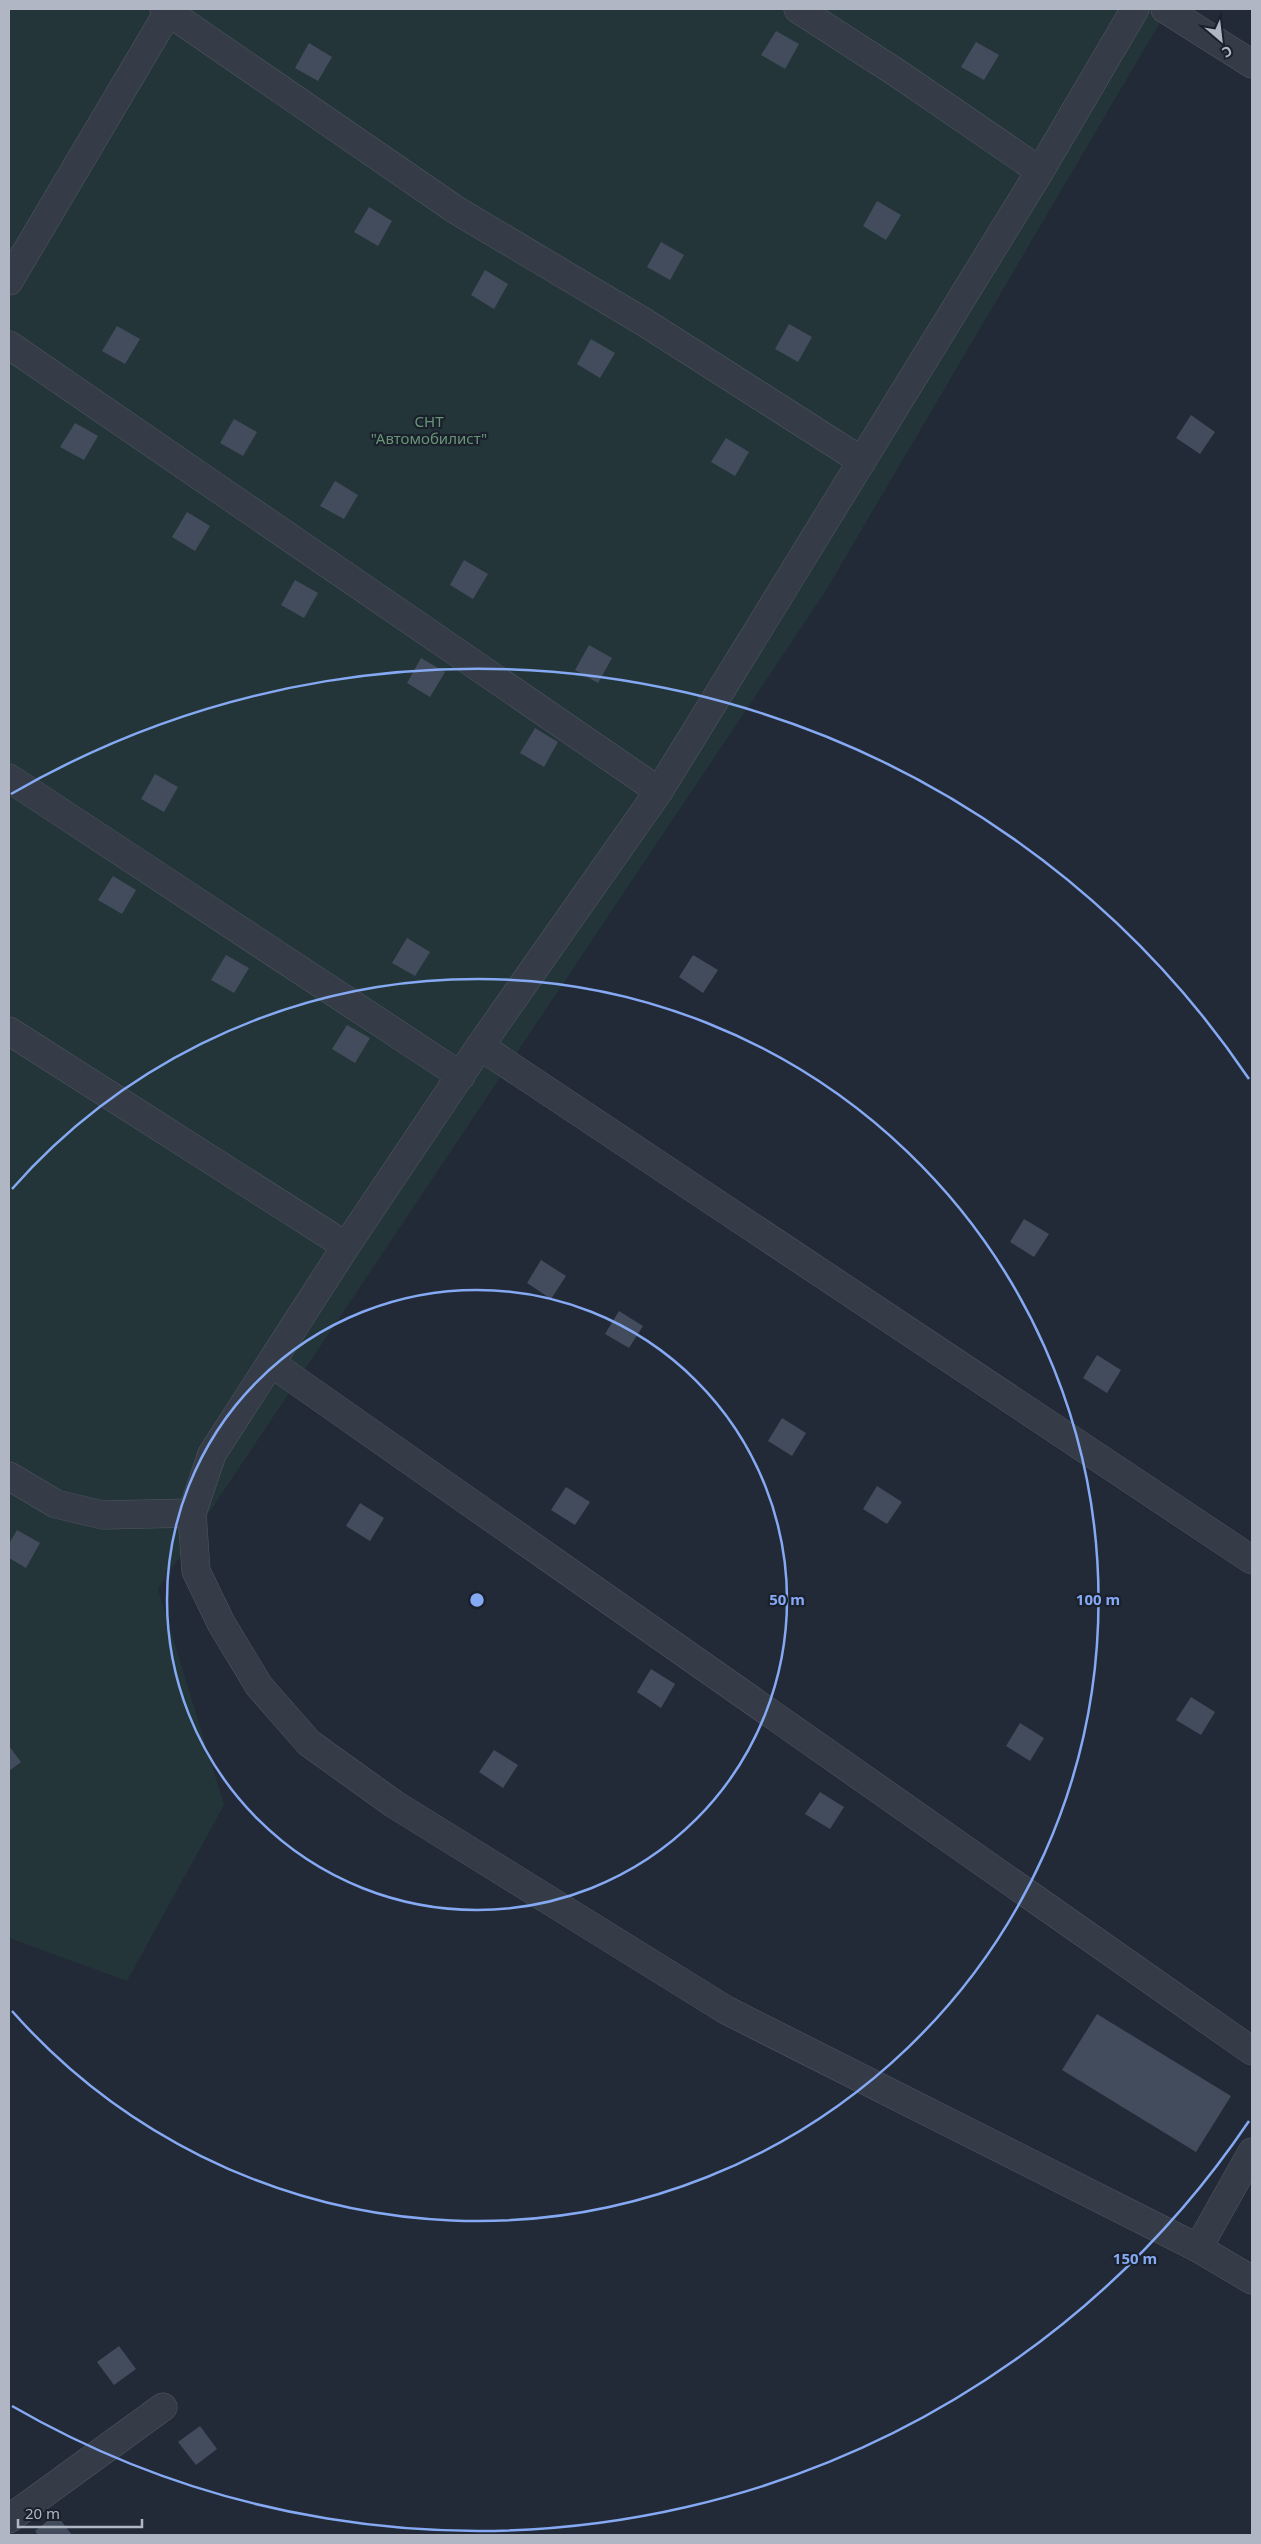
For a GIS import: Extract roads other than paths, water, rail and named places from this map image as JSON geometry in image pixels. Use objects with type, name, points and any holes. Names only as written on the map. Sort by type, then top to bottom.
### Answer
[{"type":"street","points":[[798,9],[1040,171]]},
{"type":"street","points":[[1136,9],[1040,171],[659,791],[480,1046],[346,1246],[212,1454],[192,1513],[196,1571],[221,1623],[259,1686],[309,1743],[394,1804],[726,2010],[1198,2248],[1252,2280]]},
{"type":"street","points":[[1165,9],[1252,64]]},
{"type":"street","points":[[9,281],[167,10],[456,210],[644,322],[862,460]]},
{"type":"street","points":[[9,346],[659,791]]},
{"type":"street","points":[[9,778],[461,1076]]},
{"type":"street","points":[[9,1031],[346,1246]]},
{"type":"street","points":[[480,1046],[1252,1560]]},
{"type":"street","points":[[271,1363],[1252,2051]]},
{"type":"street","points":[[9,1476],[56,1504],[103,1515],[192,1513]]},
{"type":"street","points":[[1198,2248],[1252,2152]]},
{"type":"street","points":[[9,2519],[163,2407]]},
{"type":"park label","name":"СНТ \"Автомобилист\"","points":[[429,430]]}]
